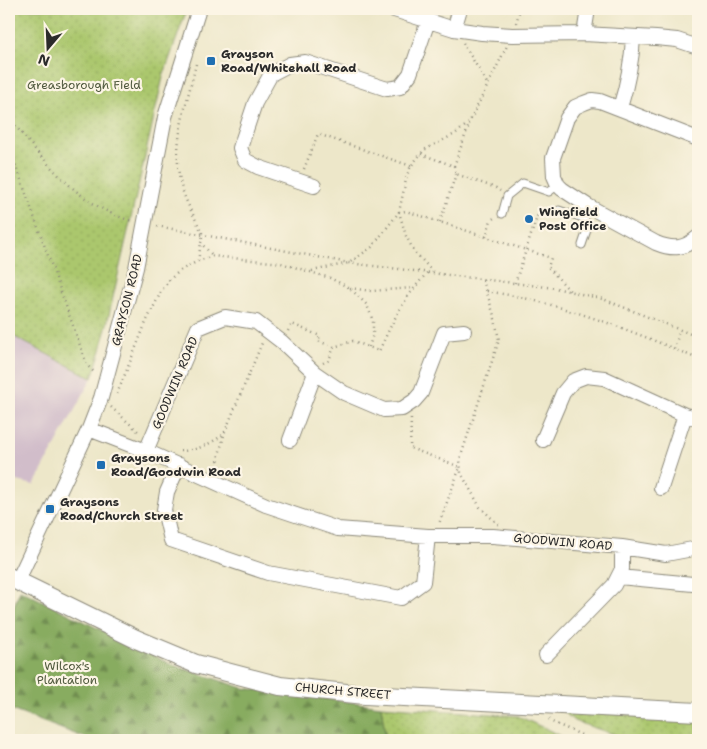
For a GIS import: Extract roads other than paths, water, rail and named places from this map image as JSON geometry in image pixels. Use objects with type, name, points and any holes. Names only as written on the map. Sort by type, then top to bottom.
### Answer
[{"type":"street","name":"GRAYSON ROAD","points":[[13,578],[89,429],[106,382],[136,268],[166,118],[199,9]]},
{"type":"street","points":[[391,9],[454,29],[482,33],[512,35],[584,34],[677,40],[698,47]]},
{"type":"street","points":[[454,29],[460,9]]},
{"type":"street","points":[[584,34],[588,9]]},
{"type":"street","points":[[314,186],[258,167],[245,160],[240,148],[255,103],[271,74],[290,64],[305,62],[387,89],[400,87],[410,74],[428,21]]},
{"type":"street","points":[[620,108],[629,76],[633,38]]},
{"type":"street","points":[[698,139],[620,108],[592,100],[570,112],[553,158],[554,176],[558,185],[586,212],[668,248],[681,247],[691,243],[698,237]]},
{"type":"street","name":"GOODWIN ROAD","points":[[148,447],[198,328],[225,317],[256,322],[282,342],[315,373],[344,392],[384,410],[402,409],[421,393],[444,333],[464,331]]},
{"type":"street","points":[[290,440],[315,373]]},
{"type":"street","points":[[543,440],[563,393],[573,382],[586,376],[604,378],[691,417],[660,488]]},
{"type":"street","name":"GOODWIN ROAD","points":[[89,429],[178,458],[227,487],[266,505],[338,529],[431,536],[509,538],[622,547],[666,554],[698,548]]},
{"type":"street","points":[[178,458],[164,510],[171,540],[268,573],[401,598],[423,582],[431,536]]},
{"type":"street","points":[[546,655],[614,585],[622,569],[622,547]]},
{"type":"street","points":[[619,577],[692,584]]},
{"type":"street","name":"CHURCH STREET","points":[[13,578],[136,639],[196,664],[280,686],[365,695],[698,712]]},
{"type":"lane","points":[[502,214],[507,196],[523,183],[548,192],[558,185]]},
{"type":"lane","points":[[557,210],[586,212],[587,230],[582,245]]},
{"type":"place","name":"Grayson Road/Whitehall Road","points":[[211,61]]},
{"type":"place","name":"Wingfield Post Office","points":[[529,219]]},
{"type":"place","name":"Graysons Road/Goodwin Road","points":[[101,465]]},
{"type":"place","name":"Graysons Road/Church Street","points":[[50,509]]},
{"type":"park label","name":"Greasborough Field","points":[[84,85]]},
{"type":"park label","name":"Wilcox's Plantation","points":[[67,673]]}]
